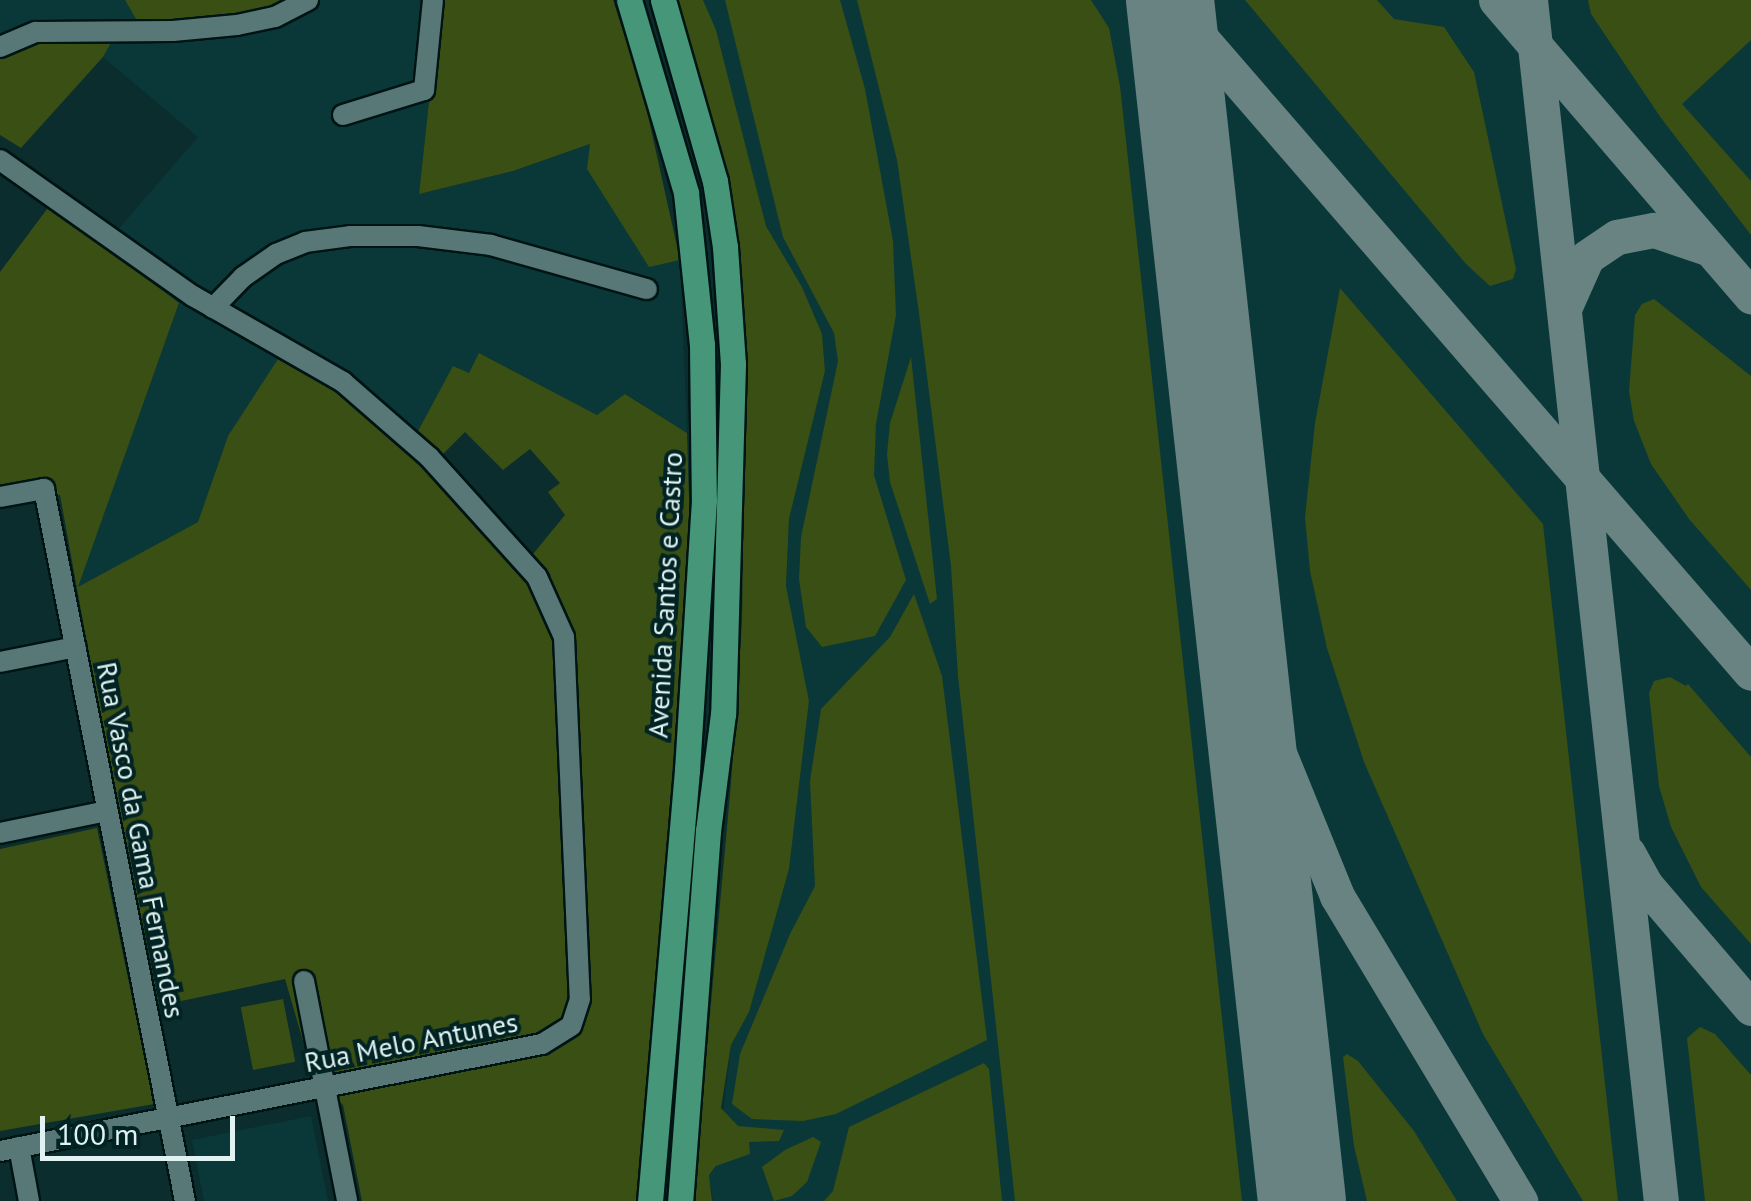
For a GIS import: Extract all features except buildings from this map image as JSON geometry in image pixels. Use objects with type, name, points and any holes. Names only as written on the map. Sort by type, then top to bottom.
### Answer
[{"type":"main road","name":"Avenida Santos e Castro","points":[[630,0],[686,193],[702,346],[704,500],[687,770],[650,1201]]},
{"type":"main road","points":[[663,0],[715,181],[725,248],[733,364],[723,714],[708,832],[680,1201]]},
{"type":"street","points":[[0,47],[36,32],[173,32],[237,25],[275,17],[308,0]]},
{"type":"street","points":[[344,115],[424,90],[433,0]]},
{"type":"street","points":[[0,160],[214,308],[243,277],[276,254],[305,242],[350,236],[418,236],[491,245],[647,289]]},
{"type":"street","name":"Rua Melo Antunes","points":[[9,1149],[542,1044],[571,1026],[577,1013],[564,637],[549,596],[509,542],[429,457],[364,398],[316,364],[214,308]]},
{"type":"street","name":"Rua Vasco da Gama Fernandes","points":[[0,498],[44,488],[185,1201]]},
{"type":"street","points":[[0,662],[76,646]]},
{"type":"street","points":[[0,833],[107,811]]},
{"type":"street","points":[[304,980],[347,1201]]},
{"type":"street","points":[[9,1149],[29,1201]]},
{"type":"shaded area","points":[[0,0],[125,0],[140,26],[224,21],[288,0],[440,0],[419,194],[513,171],[591,144],[649,266],[680,260],[687,433],[626,394],[597,415],[480,353],[469,374],[454,366],[418,430],[415,457],[228,436],[198,522],[77,588],[179,304],[104,246],[198,137],[103,57],[118,29],[0,41]]},
{"type":"shaded area","points":[[703,0],[1751,0],[1751,1201],[713,1201],[709,1175],[717,1166],[731,1045],[749,1012],[789,869],[809,701],[786,586],[789,519],[825,371],[822,334],[802,287],[766,226],[716,30]]},
{"type":"shaded area","points":[[311,1116],[328,1201],[204,1201],[192,1140]]},
{"type":"green space","points":[[125,0],[288,0],[224,21],[140,26]]},
{"type":"green space","points":[[440,0],[613,0],[643,93],[680,260],[649,267],[587,169],[590,144],[513,171],[419,194]]},
{"type":"green space","points":[[671,0],[703,0],[716,30],[766,226],[802,287],[822,334],[825,371],[789,519],[786,586],[809,701],[789,869],[749,1012],[731,1045],[721,1108],[738,1126],[784,1130],[779,1141],[749,1142],[750,1154],[716,1166],[709,1175],[712,1201],[693,1201],[731,783],[742,621],[744,462],[735,335]]},
{"type":"green space","points":[[725,0],[840,0],[865,89],[893,241],[896,315],[876,424],[874,475],[906,580],[875,636],[822,647],[806,627],[799,579],[801,537],[838,361],[834,333],[783,237]]},
{"type":"green space","points":[[857,0],[1091,0],[1109,28],[1120,86],[1242,1201],[1015,1201],[958,676],[951,566],[919,313],[897,160]]},
{"type":"green space","points":[[1245,0],[1377,0],[1394,19],[1444,27],[1474,72],[1516,269],[1513,279],[1490,286],[1466,264]]},
{"type":"green space","points":[[1588,0],[1751,0],[1751,40],[1682,104],[1751,181],[1751,235],[1661,118],[1591,14]]},
{"type":"green space","points":[[32,41],[112,41],[103,57],[21,148],[0,135],[0,54]]},
{"type":"green space","points":[[50,205],[179,303],[78,587],[198,522],[228,436],[278,359],[359,404],[501,548],[529,586],[551,575],[533,554],[565,515],[548,492],[560,483],[530,449],[503,470],[465,432],[441,456],[418,431],[453,366],[469,373],[479,353],[597,415],[625,394],[687,433],[690,530],[641,1201],[362,1201],[343,1105],[314,1079],[285,979],[153,1007],[60,495],[0,505],[0,272]]},
{"type":"green space","points":[[1340,288],[1543,524],[1618,1201],[1583,1201],[1483,1034],[1364,762],[1327,648],[1310,571],[1305,517],[1315,423]]},
{"type":"green space","points":[[1654,299],[1751,376],[1751,590],[1689,519],[1651,464],[1634,421],[1629,391],[1635,315],[1642,304]]},
{"type":"green space","points":[[911,357],[937,599],[930,604],[890,482],[887,454],[890,423]]},
{"type":"green space","points":[[914,594],[942,676],[987,1040],[836,1114],[803,1121],[752,1119],[732,1104],[740,1054],[790,934],[815,886],[810,781],[821,709],[890,637]]},
{"type":"green space","points":[[1670,677],[1688,684],[1751,757],[1751,944],[1701,887],[1671,827],[1659,786],[1649,693],[1654,681]]},
{"type":"green space","points":[[97,828],[154,1104],[0,1131],[0,849]]},
{"type":"green space","points":[[283,999],[295,1062],[253,1070],[241,1007]]},
{"type":"green space","points":[[1700,1027],[1715,1034],[1751,1075],[1751,1201],[1705,1201],[1687,1038]]},
{"type":"green space","points":[[1347,1054],[1358,1061],[1414,1131],[1457,1201],[1367,1201],[1354,1146],[1343,1057]]},
{"type":"green space","points":[[984,1063],[989,1069],[1002,1201],[824,1201],[833,1191],[849,1127]]},
{"type":"green space","points":[[813,1137],[821,1142],[807,1182],[792,1196],[774,1201],[762,1167]]},
{"type":"taxiway","points":[[1168,0],[1751,673]]},
{"type":"taxiway","points":[[1496,0],[1751,296]]},
{"type":"taxiway","points":[[1530,0],[1661,1201]]},
{"type":"taxiway","points":[[1566,304],[1587,257],[1617,237],[1654,230],[1707,248]]},
{"type":"taxiway","points":[[1236,601],[1266,721],[1337,896],[1520,1201]]},
{"type":"taxiway","points":[[1628,853],[1645,884],[1751,1008]]},
{"type":"taxiway","points":[[1293,1121],[1307,1201]]},
{"type":"runway","points":[[1170,0],[1302,1201]]}]
